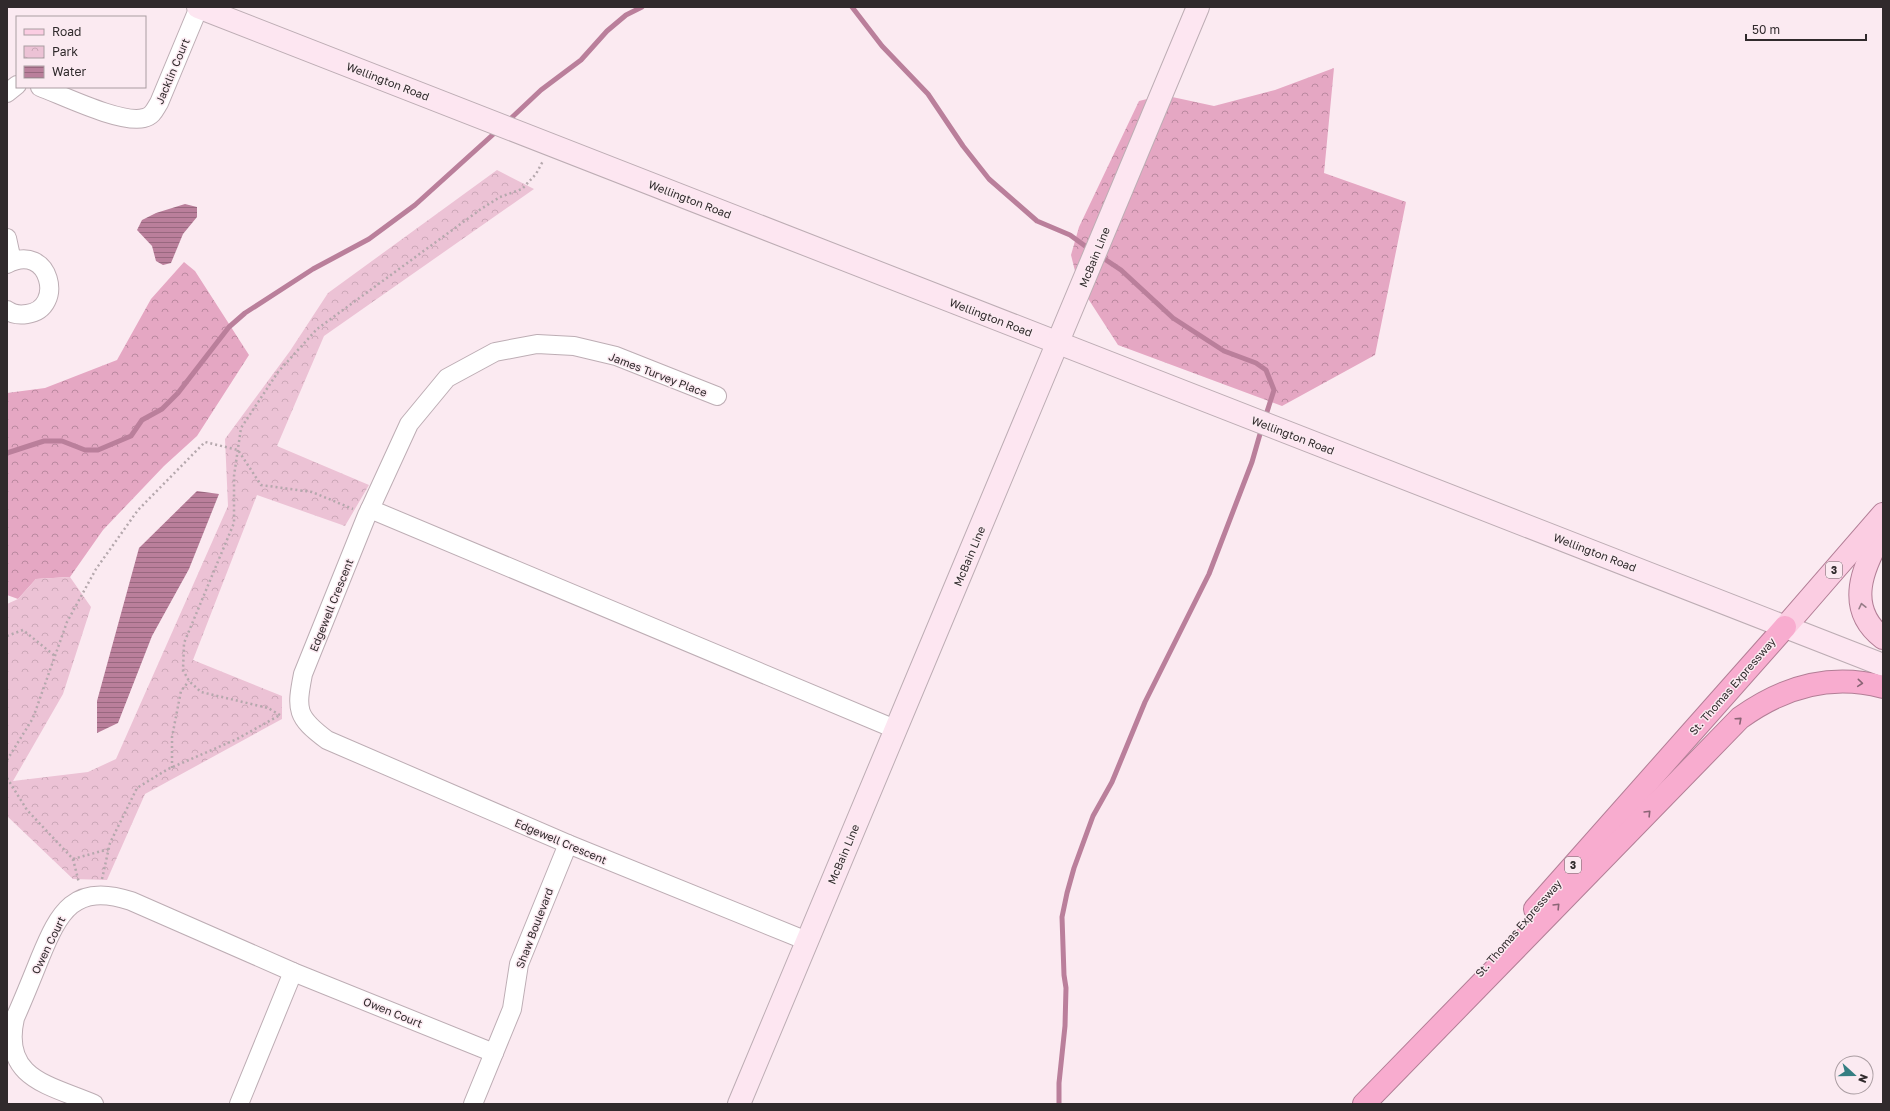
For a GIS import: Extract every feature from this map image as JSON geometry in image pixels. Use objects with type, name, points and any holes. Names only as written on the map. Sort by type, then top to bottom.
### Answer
[{"type":"highway","name":"St. Thomas Expressway","points":[[1363,1104],[1784,627]]},
{"type":"highway","points":[[1363,1104],[1740,718],[1760,704],[1800,687],[1844,681],[1869,683],[1883,688]]},
{"type":"main road","name":"Wellington Road","points":[[199,7],[1883,665]]},
{"type":"main road","name":"McBain Line","points":[[739,1104],[895,729],[1059,343],[1198,7]]},
{"type":"main road","name":"3","points":[[1784,627],[1883,514]]},
{"type":"main road","points":[[1883,532],[1864,568],[1860,585],[1861,601],[1865,615],[1871,626],[1883,638]]},
{"type":"street","name":"Jacklin Court","points":[[43,88],[103,111],[130,119],[145,118],[153,113],[159,103],[199,7]]},
{"type":"street","points":[[7,93],[16,86]]},
{"type":"street","points":[[7,238],[10,263],[26,259],[37,263],[46,271],[50,281],[50,292],[40,309],[30,314],[20,315],[7,310]]},
{"type":"street","name":"James Turvey Place","points":[[369,512],[409,424],[447,378],[495,352],[537,344],[574,346],[616,356],[717,396]]},
{"type":"street","points":[[369,512],[895,729]]},
{"type":"street","name":"Edgewell Crescent","points":[[369,512],[303,674],[298,698],[300,715],[311,728],[327,740],[568,844],[807,941]]},
{"type":"street","name":"Shaw Boulevard","points":[[473,1104],[512,1009],[519,964],[568,844]]},
{"type":"street","name":"Owen Court","points":[[94,1104],[30,1076],[18,1062],[12,1042],[12,1031],[16,1018],[49,936],[60,916],[67,908],[91,897],[115,896],[131,901],[293,972],[494,1053]]},
{"type":"street","points":[[239,1104],[293,972]]},
{"type":"path","points":[[280,715],[268,708],[201,692],[189,681],[183,670],[184,643],[234,523],[234,476],[241,428],[278,372],[317,329],[481,209],[500,197],[522,189],[536,174],[551,145]]},
{"type":"path","points":[[7,760],[33,718],[67,622],[96,569],[138,510],[205,442],[238,450],[261,485],[312,492],[369,512]]},
{"type":"path","points":[[7,636],[23,630],[55,656]]},
{"type":"path","points":[[172,768],[172,737],[181,691],[189,681]]},
{"type":"path","points":[[91,897],[108,849],[137,788],[172,768],[237,739],[280,715],[299,708]]},
{"type":"path","points":[[7,778],[28,810],[72,859],[91,897]]},
{"type":"path","points":[[72,859],[108,849]]},
{"type":"green space","points":[[1334,68],[1324,173],[1406,202],[1375,355],[1282,406],[1118,345],[1078,283],[1071,255],[1079,227],[1139,101],[1163,95],[1214,106],[1275,90]]},
{"type":"green space","points":[[497,170],[534,189],[324,336],[277,446],[369,485],[345,526],[257,495],[193,660],[282,696],[282,719],[145,794],[107,880],[73,879],[7,816],[7,604],[18,599],[36,579],[70,577],[91,607],[63,694],[13,781],[88,772],[116,759],[228,506],[225,439],[290,351],[328,293]]},
{"type":"green space","points":[[184,262],[195,271],[249,355],[197,436],[164,466],[103,530],[70,577],[36,579],[18,599],[7,595],[7,393],[45,388],[117,360],[151,299]]},
{"type":"water","points":[[185,204],[197,207],[197,217],[183,234],[171,263],[163,265],[156,261],[152,246],[137,230],[142,220],[156,213]]},
{"type":"water","points":[[197,491],[219,494],[189,569],[152,636],[118,723],[97,733],[97,701],[139,548]]},
{"type":"waterway","points":[[507,122],[541,90],[581,60],[607,31],[626,15],[642,7]]},
{"type":"waterway","points":[[852,7],[882,46],[928,94],[963,146],[989,179],[1037,221],[1070,235],[1092,251]]},
{"type":"waterway","points":[[7,453],[44,441],[62,441],[85,450],[98,450],[131,436],[142,420],[162,409],[178,393],[229,327],[245,313],[313,269],[369,239],[415,205],[498,130]]},
{"type":"waterway","points":[[1100,256],[1121,270],[1173,318],[1224,351],[1256,363],[1266,370],[1274,390],[1265,418]]},
{"type":"waterway","points":[[1059,1104],[1059,1083],[1065,1026],[1066,988],[1064,975],[1062,917],[1074,868],[1093,816],[1112,782],[1145,702],[1209,574],[1252,462],[1262,427]]}]
